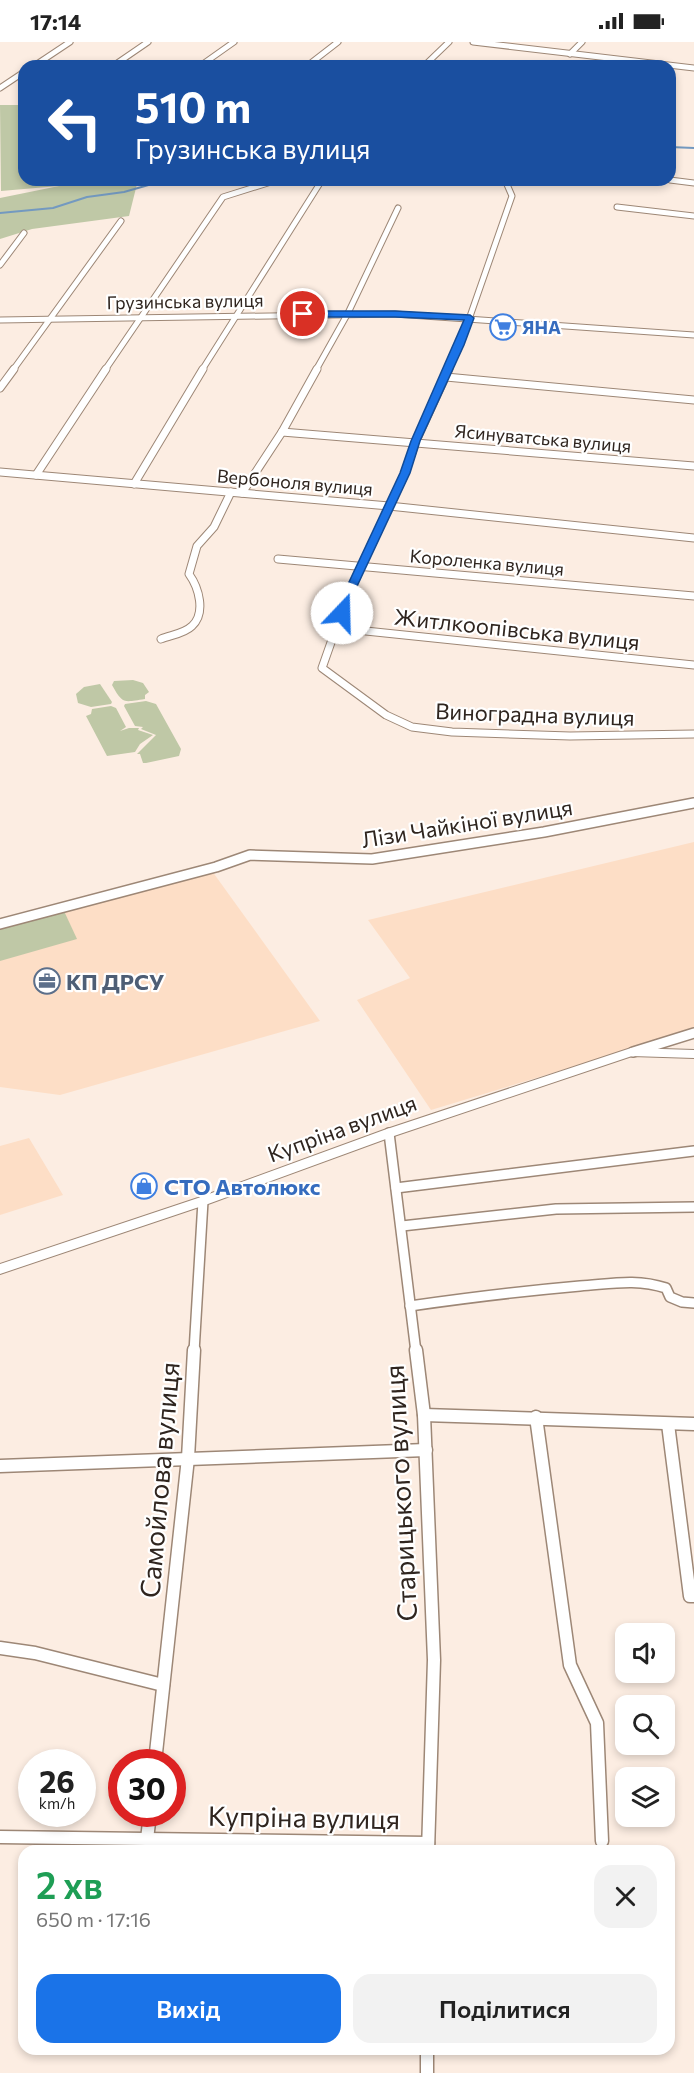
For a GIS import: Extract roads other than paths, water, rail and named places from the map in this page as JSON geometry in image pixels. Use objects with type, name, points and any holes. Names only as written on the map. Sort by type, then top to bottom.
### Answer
[{"type":"main road","name":"Купріна вулиця","points":[[0,1269],[203,1201],[388,1133],[631,1052],[694,1054]]},
{"type":"street","points":[[43,60],[70,42]]},
{"type":"street","points":[[122,60],[148,42]]},
{"type":"street","points":[[208,60],[234,42]]},
{"type":"street","points":[[315,60],[338,42]]},
{"type":"street","points":[[430,60],[449,42]]},
{"type":"street","points":[[473,42],[623,60]]},
{"type":"street","points":[[570,54],[582,42]]},
{"type":"street","points":[[676,66],[694,68]]},
{"type":"street","points":[[0,88],[18,76]]},
{"type":"street","points":[[676,181],[694,183]]},
{"type":"street","points":[[36,475],[140,317],[223,197],[258,186]]},
{"type":"street","points":[[134,484],[236,315],[318,186]]},
{"type":"street","points":[[337,628],[347,597],[405,473],[416,441],[470,318],[512,196],[508,186]]},
{"type":"street","points":[[617,207],[694,216]]},
{"type":"street","points":[[242,493],[282,432],[348,313],[398,208]]},
{"type":"street","points":[[0,388],[121,221]]},
{"type":"street","points":[[0,265],[24,233]]},
{"type":"street","name":"Грузинська вулиця","points":[[0,320],[348,313],[470,318],[692,334]]},
{"type":"street","points":[[446,377],[694,399]]},
{"type":"street","name":"Ясинуватська вулиця","points":[[282,432],[416,441],[694,466]]},
{"type":"street","name":"Вербоноля вулиця","points":[[0,472],[388,506],[694,538]]},
{"type":"street","points":[[162,639],[191,627],[200,612],[198,589],[189,574],[197,546],[214,527],[231,492]]},
{"type":"street","name":"Короленка вулиця","points":[[278,559],[694,596]]},
{"type":"street","name":"Житлкоопівська вулиця","points":[[337,628],[694,665]]},
{"type":"street","name":"Виноградна вулиця","points":[[337,628],[322,668],[386,715],[412,727],[452,732],[570,736],[694,734]]},
{"type":"street","name":"Лізи Чайкіної вулиця","points":[[0,924],[216,867],[250,855],[372,859],[544,832],[694,803]]},
{"type":"street","name":"Купріна вулиця","points":[[631,1052],[694,1033]]},
{"type":"street","name":"Старицького вулиця","points":[[388,1133],[402,1226],[426,1450],[434,1660],[428,1845]]},
{"type":"street","points":[[396,1188],[694,1151]]},
{"type":"street","name":"Самойлова вулиця","points":[[156,1749],[188,1458],[203,1201]]},
{"type":"street","points":[[402,1226],[556,1209],[694,1207]]},
{"type":"street","points":[[410,1306],[505,1292],[604,1284],[629,1279],[654,1282],[666,1288],[670,1297],[682,1302],[694,1303]]},
{"type":"street","points":[[424,1415],[694,1424]]},
{"type":"street","points":[[536,1417],[570,1665],[597,1723],[602,1841]]},
{"type":"street","points":[[668,1424],[690,1596],[694,1596]]},
{"type":"street","points":[[0,1466],[426,1450]]},
{"type":"street","points":[[0,1648],[35,1653],[163,1684]]},
{"type":"street","points":[[147,1839],[148,1827]]},
{"type":"street","name":"Купріна вулиця","points":[[0,1837],[358,1845]]},
{"type":"street","points":[[427,2073],[428,2055]]},
{"type":"waterway","points":[[676,147],[694,148]]},
{"type":"waterway","points":[[0,213],[53,208],[87,197],[124,192],[145,186]]},
{"type":"place","name":"ЯНА","points":[[503,327]]},
{"type":"place","name":"КП ДРСУ","points":[[47,981]]},
{"type":"place","name":"СТО Автолюкс","points":[[144,1186]]}]
